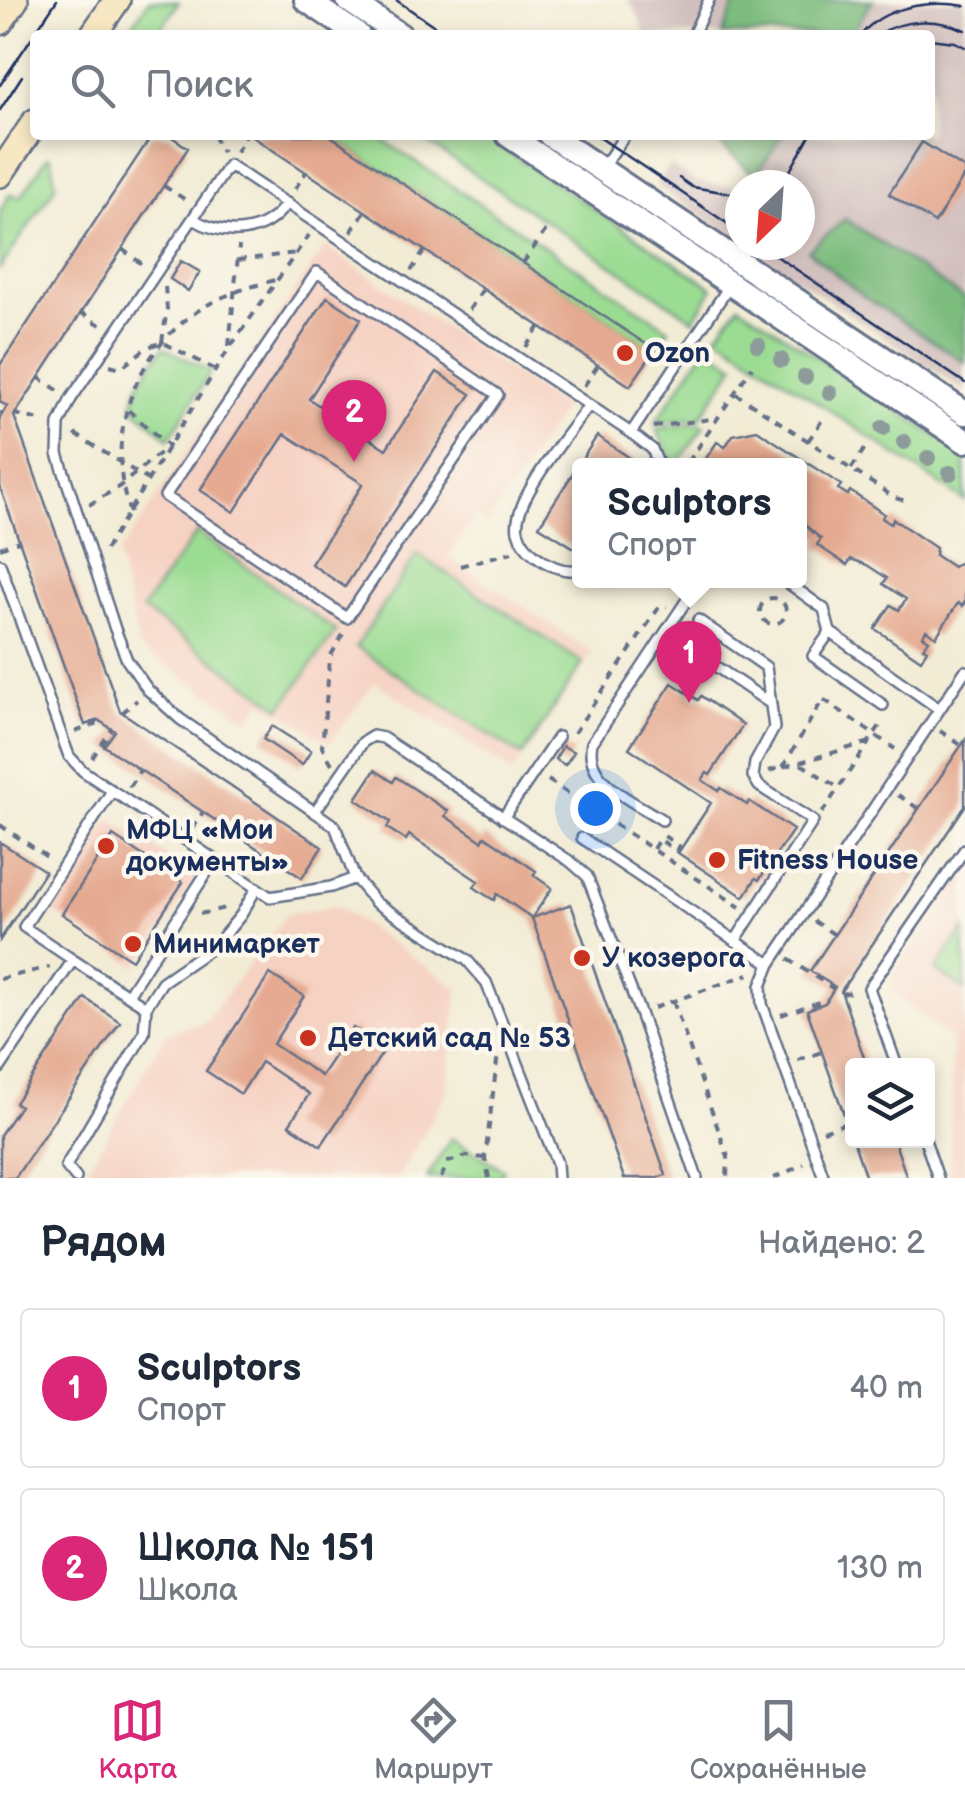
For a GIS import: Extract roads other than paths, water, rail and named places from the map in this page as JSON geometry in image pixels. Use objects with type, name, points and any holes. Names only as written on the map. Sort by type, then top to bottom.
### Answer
[{"type":"main road","points":[[0,22],[15,0]]},
{"type":"main road","points":[[96,30],[117,0]]},
{"type":"main road","points":[[0,174],[30,129]]},
{"type":"street","points":[[306,0],[351,30]]},
{"type":"street","points":[[348,0],[393,30]]},
{"type":"street","points":[[518,140],[594,179],[737,275],[965,442]]},
{"type":"street","points":[[555,140],[594,179]]},
{"type":"street","points":[[737,275],[965,413]]},
{"type":"lane","points":[[695,30],[709,0]]},
{"type":"lane","points":[[594,179],[621,140]]},
{"type":"lane","points":[[558,1178],[557,1163],[486,982],[467,960],[376,903],[355,878],[335,826],[180,718],[148,690],[128,660],[58,454],[59,424],[71,399],[229,165],[631,433],[652,450],[655,458]]},
{"type":"lane","points":[[192,219],[226,233],[240,232],[263,226],[277,217],[286,203]]},
{"type":"lane","points":[[316,272],[498,395],[347,618],[165,496],[316,272]]},
{"type":"lane","points":[[631,433],[737,275]]},
{"type":"lane","points":[[572,569],[556,568],[526,548],[518,530],[519,512],[589,405]]},
{"type":"lane","points":[[0,564],[69,756],[83,772],[270,897],[331,887],[355,878]]},
{"type":"lane","points":[[662,820],[600,778],[589,755],[592,742],[695,588]]},
{"type":"lane","points":[[795,588],[824,608],[830,632],[939,709]]},
{"type":"lane","points":[[0,606],[13,601]]},
{"type":"lane","points":[[736,941],[813,821],[759,786],[753,776],[755,762],[774,728],[771,704],[766,667],[698,620],[702,657],[771,704]]},
{"type":"lane","points":[[830,632],[813,656],[883,706]]},
{"type":"lane","points":[[824,1178],[767,1020],[761,986],[768,965],[965,671]]},
{"type":"lane","points":[[316,810],[364,742],[372,736],[383,738],[571,862],[586,876],[640,1013],[697,1178]]},
{"type":"lane","points":[[503,818],[558,738]]},
{"type":"lane","points":[[112,791],[24,927],[146,1007]]},
{"type":"lane","points":[[582,838],[768,965]]},
{"type":"lane","points":[[895,1058],[869,988],[965,849]]},
{"type":"lane","points":[[128,995],[214,860]]},
{"type":"lane","points":[[76,1178],[66,1166],[144,1033],[146,1007],[162,982],[217,944],[256,889]]},
{"type":"lane","points":[[0,1068],[74,960]]},
{"type":"lane","points":[[927,1148],[938,1178]]},
{"type":"tram line","points":[[37,30],[57,0]]},
{"type":"tram line","points":[[396,0],[441,30]]},
{"type":"tram line","points":[[866,30],[882,17],[909,7],[965,6]]},
{"type":"tram line","points":[[886,30],[921,22],[965,30]]},
{"type":"tram line","points":[[0,85],[30,40]]},
{"type":"tram line","points":[[935,40],[965,47]]},
{"type":"tram line","points":[[0,110],[22,76]]},
{"type":"tram line","points":[[603,140],[725,222]]},
{"type":"tram line","points":[[790,170],[807,140]]},
{"type":"tram line","points":[[679,178],[692,187],[725,192]]},
{"type":"tram line","points":[[782,260],[965,383]]},
{"type":"place","name":"Ozon","points":[[625,353]]},
{"type":"place","name":"Школа № 151","points":[[354,462]]},
{"type":"place","name":"Sculptors","points":[[689,703]]},
{"type":"place","name":"МФЦ «Мои документы»","points":[[106,846]]},
{"type":"place","name":"Fitness House","points":[[717,860]]},
{"type":"place","name":"Минимаркет","points":[[133,944]]},
{"type":"place","name":"У козерога","points":[[582,958]]},
{"type":"place","name":"Детский сад № 53","points":[[308,1038]]}]
